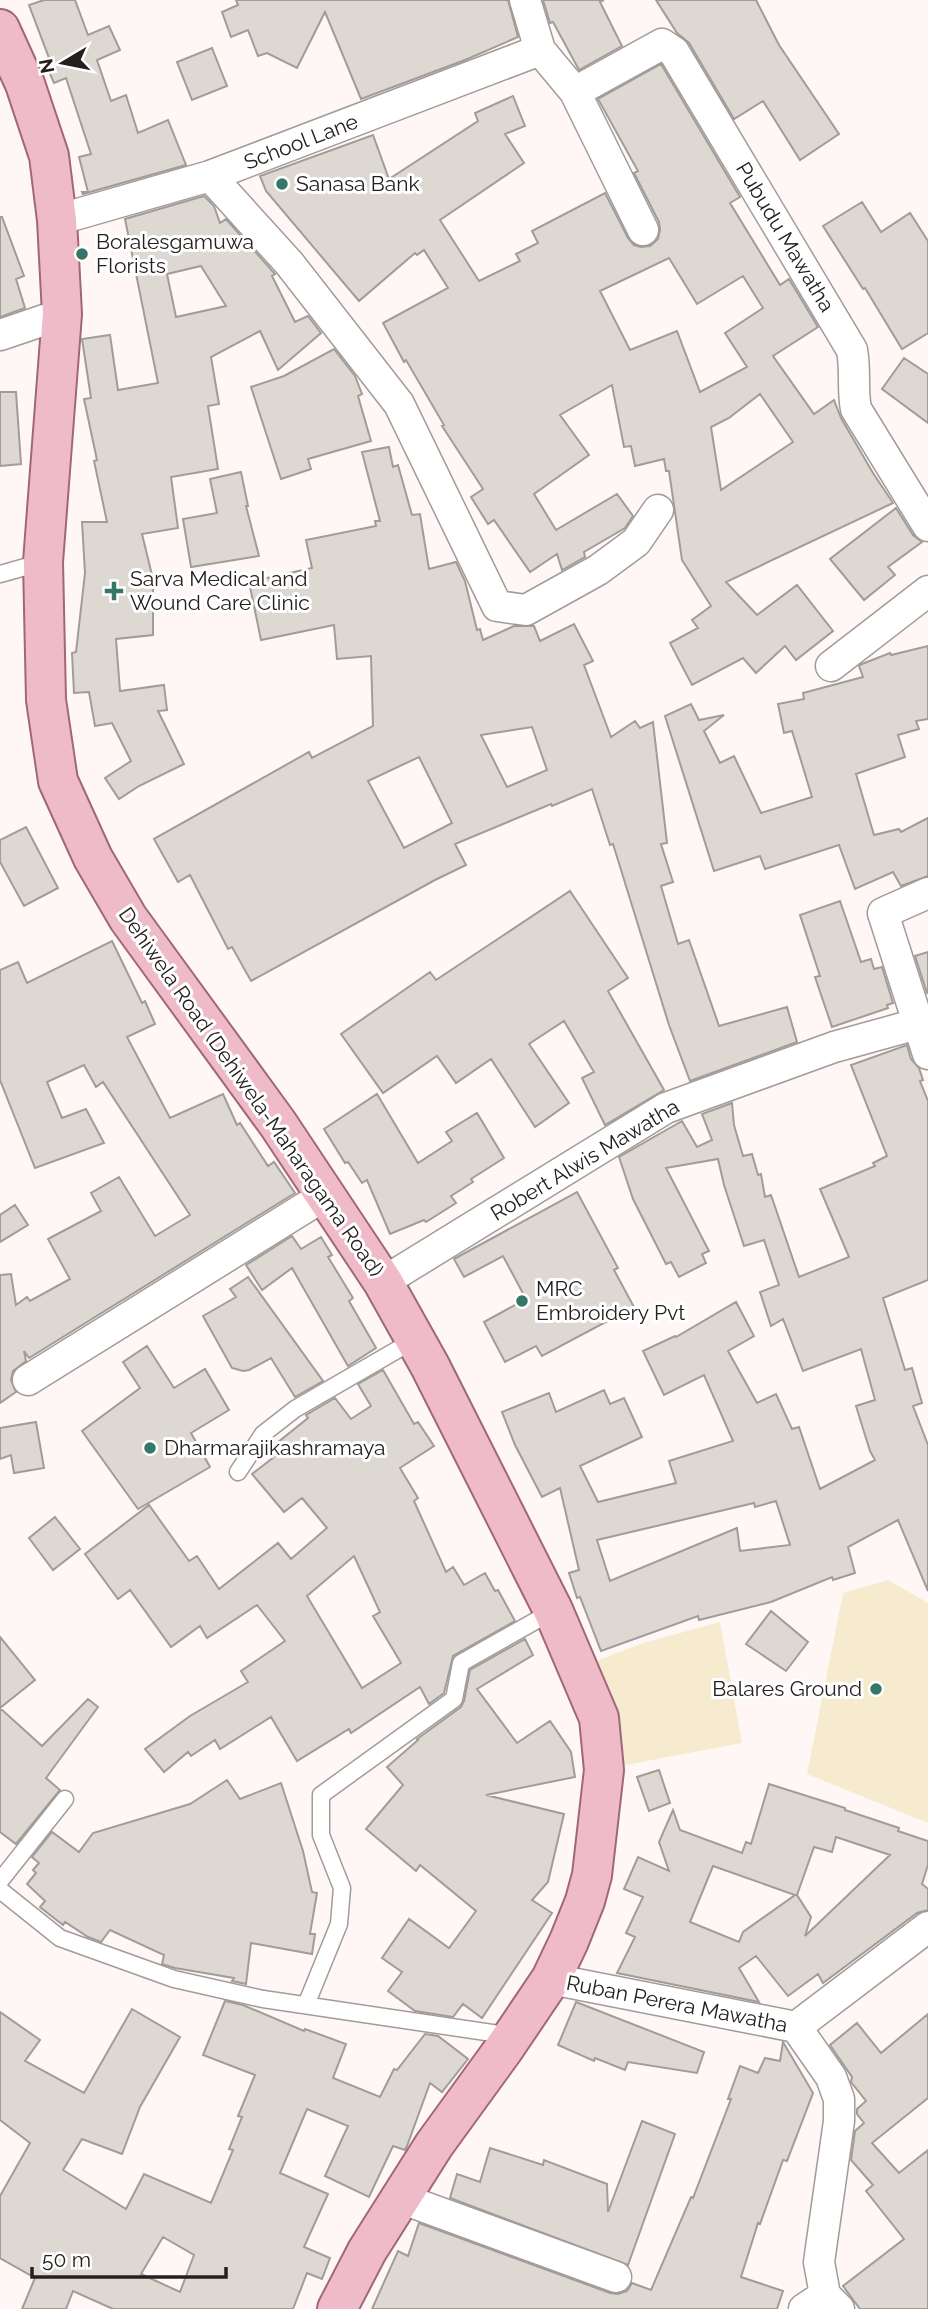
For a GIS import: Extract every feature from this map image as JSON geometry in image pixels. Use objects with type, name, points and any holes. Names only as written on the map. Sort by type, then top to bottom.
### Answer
[{"type":"main road","name":"Dehiwela Road (Dehiwela-Maharagama Road)","points":[[0,29],[25,84],[48,156],[57,220],[62,314],[43,562],[46,700],[58,781],[74,820],[128,918],[327,1194],[416,1339],[553,1610],[599,1718],[604,1770],[592,1875],[585,1901],[551,1979],[434,2145],[367,2251],[337,2309]]},
{"type":"street","points":[[526,0],[540,50],[575,92],[643,230]]},
{"type":"street","name":"Pubudu Mawatha","points":[[575,92],[662,44],[674,52],[852,350],[856,370],[852,388],[856,410],[928,526]]},
{"type":"street","name":"School Lane","points":[[57,220],[210,176],[540,50]]},
{"type":"street","points":[[210,176],[289,263],[399,404],[497,607],[526,610],[598,570],[636,542],[659,510]]},
{"type":"street","points":[[0,335],[62,314]]},
{"type":"street","points":[[831,666],[928,592]]},
{"type":"street","points":[[928,893],[883,913],[928,1054]]},
{"type":"street","name":"Robert Alwis Mawatha","points":[[383,1282],[666,1108],[834,1046],[917,1024]]},
{"type":"street","points":[[28,1380],[327,1194]]},
{"type":"street","points":[[796,2027],[928,1927]]},
{"type":"street","name":"Ruban Perera Mawatha","points":[[551,1979],[796,2027],[831,2077],[839,2099],[839,2121],[819,2262],[822,2304]]},
{"type":"street","points":[[400,2198],[616,2277]]},
{"type":"lane","points":[[0,575],[43,562]]},
{"type":"lane","points":[[238,1472],[263,1434],[295,1409],[416,1339]]},
{"type":"lane","points":[[306,2005],[339,1924],[342,1888],[321,1835],[321,1795],[453,1699],[461,1664],[553,1610]]},
{"type":"lane","points":[[0,1881],[65,1798]]},
{"type":"lane","points":[[0,1890],[60,1938],[174,1979],[263,1999],[512,2036]]},
{"type":"shaded area","name":"Balares Ground","points":[[888,1580],[928,1603],[928,1823],[807,1774],[843,1593]]},
{"type":"shaded area","points":[[720,1622],[742,1743],[615,1767],[591,1663],[640,1644]]},
{"type":"building","points":[[44,0],[75,0],[88,35],[109,26],[120,50],[97,60],[111,101],[126,95],[138,133],[168,120],[186,165],[83,194],[82,192],[88,192],[79,157],[91,154],[66,78],[54,83],[44,60],[49,58],[29,5]]},
{"type":"building","points":[[236,0],[508,0],[518,37],[361,99],[325,12],[297,68],[267,53],[258,56],[248,30],[231,37],[222,12],[238,5]]},
{"type":"building","points":[[543,0],[604,0],[600,2],[622,46],[579,70],[553,22],[550,23]]},
{"type":"building","points":[[656,0],[756,0],[779,45],[839,134],[800,160],[763,101],[734,119],[689,43],[677,33]]},
{"type":"building","points":[[212,48],[227,86],[192,100],[177,62]]},
{"type":"building","points":[[661,64],[740,197],[730,203],[780,285],[789,279],[818,327],[773,356],[814,414],[834,400],[841,418],[893,503],[726,582],[757,615],[797,585],[833,631],[796,660],[785,646],[756,673],[743,658],[692,685],[670,643],[698,628],[692,620],[711,606],[682,560],[669,471],[666,471],[664,459],[635,466],[631,446],[624,447],[612,385],[560,415],[589,455],[534,494],[556,530],[617,494],[633,516],[625,528],[584,552],[585,557],[562,570],[557,554],[530,572],[494,520],[488,524],[471,497],[483,489],[442,426],[444,425],[383,323],[448,288],[424,250],[417,255],[415,253],[359,301],[266,191],[260,176],[373,135],[389,179],[478,121],[475,113],[513,96],[525,126],[505,134],[524,163],[440,220],[479,281],[520,261],[516,254],[538,243],[532,231],[605,193],[628,238],[634,245],[650,246],[658,239],[659,222],[634,173],[638,171],[598,99]],"holes":[[[669,258],[697,304],[743,276],[763,308],[725,333],[747,367],[700,392],[677,331],[630,350],[600,291]],[[760,394],[793,442],[721,490],[711,427],[729,418]]]},
{"type":"building","points":[[204,196],[214,206],[220,223],[226,219],[275,274],[272,276],[295,322],[308,316],[321,333],[278,370],[260,331],[211,357],[219,404],[208,406],[218,469],[171,477],[178,528],[142,534],[153,579],[153,635],[116,639],[120,691],[164,685],[167,710],[158,711],[184,764],[119,799],[105,778],[131,761],[112,723],[95,726],[89,692],[74,693],[72,653],[76,652],[85,573],[82,522],[107,522],[84,399],[91,398],[82,339],[110,335],[118,390],[158,383],[125,219]],"holes":[[[201,266],[226,306],[176,317],[167,274]]]},
{"type":"building","points":[[862,202],[881,232],[910,213],[928,241],[928,333],[902,349],[823,226]]},
{"type":"building","points":[[0,217],[24,276],[16,279],[25,308],[0,317]]},
{"type":"building","points":[[334,349],[355,376],[362,394],[358,396],[371,441],[308,459],[311,469],[281,479],[251,387],[284,376]]},
{"type":"building","points":[[904,358],[928,374],[928,423],[882,389]]},
{"type":"building","points":[[0,392],[16,392],[21,464],[0,466]]},
{"type":"building","points":[[389,447],[393,467],[398,465],[412,515],[420,514],[429,569],[456,562],[465,581],[477,630],[480,629],[483,640],[514,626],[534,626],[540,641],[574,624],[593,661],[584,665],[611,737],[635,721],[640,728],[653,722],[667,843],[661,844],[673,882],[661,886],[678,944],[689,940],[719,1026],[787,1007],[797,1042],[690,1081],[669,1025],[613,844],[610,845],[592,789],[455,844],[466,865],[251,981],[232,947],[228,949],[190,875],[178,882],[154,839],[309,752],[312,758],[373,726],[371,656],[337,659],[334,625],[261,640],[249,582],[312,568],[306,540],[376,526],[375,521],[380,521],[362,452]],"holes":[[[532,727],[547,770],[507,787],[481,735]],[[419,757],[452,823],[404,848],[368,781]]]},
{"type":"building","points":[[241,472],[246,506],[259,556],[191,567],[183,519],[217,513],[210,479]]},
{"type":"building","points":[[896,508],[913,535],[922,542],[888,567],[895,575],[864,600],[830,559]]},
{"type":"building","points":[[928,646],[928,719],[916,721],[919,729],[898,735],[905,757],[856,774],[874,835],[899,829],[901,832],[928,818],[928,876],[901,886],[893,872],[855,889],[839,845],[765,869],[760,856],[714,871],[665,716],[691,704],[699,720],[724,715],[704,731],[720,763],[734,756],[761,813],[812,797],[792,731],[784,733],[778,704],[804,699],[803,693],[863,677],[859,666],[890,653],[891,655]]},
{"type":"building","points":[[26,827],[58,888],[24,906],[0,862],[0,840]]},
{"type":"building","points":[[570,891],[628,978],[608,991],[664,1090],[605,1125],[582,1078],[594,1072],[564,1021],[529,1044],[569,1103],[535,1127],[491,1059],[456,1083],[437,1056],[383,1093],[341,1034],[430,972],[436,980]]},
{"type":"building","points":[[840,901],[861,962],[871,959],[874,969],[882,967],[893,1003],[887,1005],[888,1008],[832,1027],[815,977],[820,976],[800,915]]},
{"type":"building","points":[[112,941],[155,1024],[127,1037],[170,1118],[223,1094],[237,1125],[240,1123],[268,1166],[274,1162],[295,1193],[29,1358],[24,1351],[26,1361],[13,1371],[11,1380],[16,1392],[0,1403],[0,1275],[11,1274],[16,1305],[27,1297],[30,1301],[70,1279],[48,1239],[101,1211],[91,1193],[119,1177],[155,1236],[190,1215],[103,1082],[96,1087],[84,1065],[47,1082],[62,1118],[86,1109],[104,1143],[35,1168],[0,1080],[0,970],[18,962],[27,983]]},
{"type":"building","points":[[928,952],[928,992],[927,993],[915,956]]},
{"type":"building","points":[[907,1045],[911,1059],[919,1068],[923,1080],[920,1081],[928,1101],[928,1280],[883,1298],[905,1370],[912,1368],[922,1403],[913,1406],[928,1445],[928,1591],[898,1520],[848,1547],[855,1573],[833,1580],[832,1577],[771,1602],[699,1620],[698,1616],[601,1651],[569,1573],[579,1570],[560,1488],[542,1497],[515,1445],[502,1412],[549,1393],[556,1412],[604,1390],[610,1404],[624,1398],[642,1437],[580,1466],[598,1502],[676,1483],[669,1461],[733,1441],[704,1375],[664,1395],[643,1351],[676,1337],[736,1302],[754,1336],[728,1351],[757,1403],[776,1394],[792,1429],[799,1427],[820,1489],[875,1460],[856,1406],[875,1400],[861,1349],[803,1371],[783,1319],[771,1326],[760,1292],[779,1285],[764,1240],[744,1246],[718,1159],[666,1168],[709,1251],[702,1254],[706,1263],[679,1277],[671,1262],[666,1264],[633,1199],[619,1157],[682,1121],[697,1147],[712,1140],[702,1114],[732,1103],[734,1125],[743,1156],[752,1154],[758,1175],[761,1174],[765,1197],[771,1195],[799,1277],[849,1257],[820,1189],[875,1166],[873,1163],[887,1156],[851,1065]],"holes":[[[776,1501],[790,1545],[740,1551],[737,1528],[610,1581],[597,1540],[754,1503],[755,1507]]]},
{"type":"building","points":[[377,1094],[418,1163],[452,1141],[446,1132],[477,1113],[504,1158],[471,1179],[473,1182],[451,1196],[456,1203],[426,1222],[424,1220],[390,1234],[367,1180],[362,1183],[348,1162],[345,1163],[324,1129]]},
{"type":"building","points":[[577,1192],[618,1268],[614,1270],[634,1307],[542,1356],[536,1346],[505,1362],[484,1322],[526,1299],[503,1256],[464,1277],[454,1259]]},
{"type":"building","points":[[15,1205],[28,1225],[0,1242],[0,1215]]},
{"type":"building","points":[[292,1236],[301,1249],[321,1237],[332,1255],[328,1257],[353,1298],[349,1301],[376,1348],[348,1366],[292,1268],[262,1290],[246,1265]]},
{"type":"building","points":[[248,1277],[323,1381],[295,1397],[271,1358],[249,1370],[232,1368],[203,1316],[236,1297],[230,1289]]},
{"type":"building","points":[[147,1346],[174,1388],[205,1369],[229,1410],[191,1433],[210,1467],[138,1509],[82,1431],[140,1388],[123,1362]]},
{"type":"building","points":[[383,1370],[414,1424],[418,1422],[434,1446],[400,1468],[418,1498],[414,1501],[446,1572],[453,1567],[464,1585],[485,1573],[515,1621],[453,1656],[444,1693],[429,1704],[420,1687],[351,1733],[349,1729],[297,1761],[271,1717],[220,1749],[215,1740],[191,1756],[188,1752],[164,1772],[145,1749],[190,1716],[248,1682],[241,1671],[285,1641],[257,1605],[207,1638],[200,1626],[171,1647],[130,1590],[118,1599],[85,1554],[149,1505],[189,1561],[197,1556],[219,1589],[278,1543],[291,1559],[327,1528],[302,1498],[284,1512],[252,1474],[283,1450],[277,1443],[308,1418],[306,1415],[335,1398],[351,1419],[371,1406],[358,1384]],"holes":[[[354,1556],[380,1612],[373,1616],[401,1663],[362,1688],[307,1596]]]},
{"type":"building","points":[[36,1422],[44,1468],[14,1473],[11,1455],[0,1459],[0,1428]]},
{"type":"building","points":[[55,1517],[80,1549],[53,1570],[29,1538]]},
{"type":"building","points":[[771,1611],[808,1642],[786,1671],[746,1644]]},
{"type":"building","points":[[0,1637],[35,1680],[0,1708]]},
{"type":"building","points":[[525,1639],[533,1655],[477,1689],[517,1743],[550,1721],[571,1752],[575,1777],[486,1795],[564,1814],[548,1882],[532,1900],[552,1913],[482,2018],[463,2004],[453,2017],[415,2011],[388,1991],[402,1972],[382,1958],[409,1919],[449,1948],[476,1911],[420,1865],[416,1871],[366,1829],[403,1785],[387,1767],[417,1739],[461,1707],[470,1670]]},
{"type":"building","points":[[88,1699],[98,1707],[46,1778],[60,1790],[16,1844],[0,1832],[0,1708],[42,1746]]},
{"type":"building","points":[[659,1770],[670,1803],[649,1811],[637,1777]]},
{"type":"building","points":[[227,1780],[240,1799],[281,1783],[303,1851],[312,1892],[317,1893],[310,1934],[315,1934],[312,1954],[251,1943],[246,1984],[232,1981],[234,1978],[162,1964],[164,1955],[110,1930],[101,1942],[65,1922],[63,1925],[40,1907],[45,1901],[27,1884],[36,1873],[33,1870],[39,1863],[32,1857],[52,1832],[79,1852],[93,1833],[190,1804]]},
{"type":"building","points":[[769,1784],[899,1828],[898,1831],[928,1841],[928,1865],[922,1884],[928,1889],[928,1910],[917,1913],[823,1983],[818,1974],[788,1996],[756,1956],[739,1968],[759,2002],[617,1973],[635,1937],[626,1933],[643,1897],[624,1889],[638,1857],[669,1871],[659,1842],[673,1810],[680,1830],[742,1853],[746,1842],[751,1844]],"holes":[[[836,1837],[890,1855],[805,1936],[811,1917],[797,1895],[814,1847],[832,1852]],[[713,1866],[795,1895],[743,1932],[739,1942],[690,1922]]]},
{"type":"building","points":[[225,2001],[243,2005],[304,2031],[305,2029],[346,2044],[333,2078],[380,2097],[394,2069],[397,2070],[425,2034],[438,2036],[468,2059],[442,2092],[430,2083],[405,2150],[393,2146],[369,2197],[325,2176],[348,2126],[307,2109],[280,2173],[328,2194],[304,2247],[330,2258],[322,2279],[307,2273],[293,2309],[113,2309],[73,2291],[66,2309],[22,2309],[35,2278],[0,2258],[0,2196],[30,2143],[0,2120],[0,2012],[40,2040],[25,2061],[84,2093],[132,2009],[180,2037],[140,2107],[122,2154],[82,2139],[63,2170],[126,2209],[144,2174],[211,2203],[233,2150],[229,2149],[242,2117],[238,2116],[255,2075],[203,2055]],"holes":[[[163,2237],[194,2255],[180,2292],[141,2274]]]},
{"type":"building","points":[[576,2002],[704,2052],[697,2073],[628,2062],[625,2070],[595,2058],[594,2061],[558,2045]]},
{"type":"building","points":[[928,2014],[928,2098],[872,2143],[899,2173],[928,2150],[928,2309],[860,2309],[843,2286],[904,2239],[866,2191],[873,2185],[851,2160],[855,2131],[864,2123],[857,2114],[857,2109],[866,2101],[851,2082],[852,2077],[830,2045],[857,2023],[881,2053]]},
{"type":"building","points":[[783,2042],[813,2093],[787,2161],[783,2160],[760,2224],[758,2223],[741,2277],[783,2291],[777,2309],[372,2309],[398,2251],[408,2256],[419,2223],[610,2293],[627,2291],[632,2283],[651,2290],[691,2197],[693,2198],[731,2099],[728,2099],[740,2066],[758,2073],[765,2058],[780,2061]]},
{"type":"building","points":[[642,2121],[675,2134],[628,2265],[450,2198],[457,2174],[480,2182],[490,2148],[543,2165],[544,2160],[607,2184],[608,2212]]},
{"type":"place","name":"Sanasa Bank","points":[[282,184]]},
{"type":"place","name":"Boralesgamuwa Florists","points":[[82,254]]},
{"type":"place","name":"Sarva Medical and Wound Care Clinic","points":[[114,591]]},
{"type":"place","name":"MRC Embroidery Pvt","points":[[522,1301]]},
{"type":"place","name":"Dharmarajikashramaya","points":[[150,1448]]},
{"type":"place","name":"Balares Ground","points":[[876,1689]]}]
